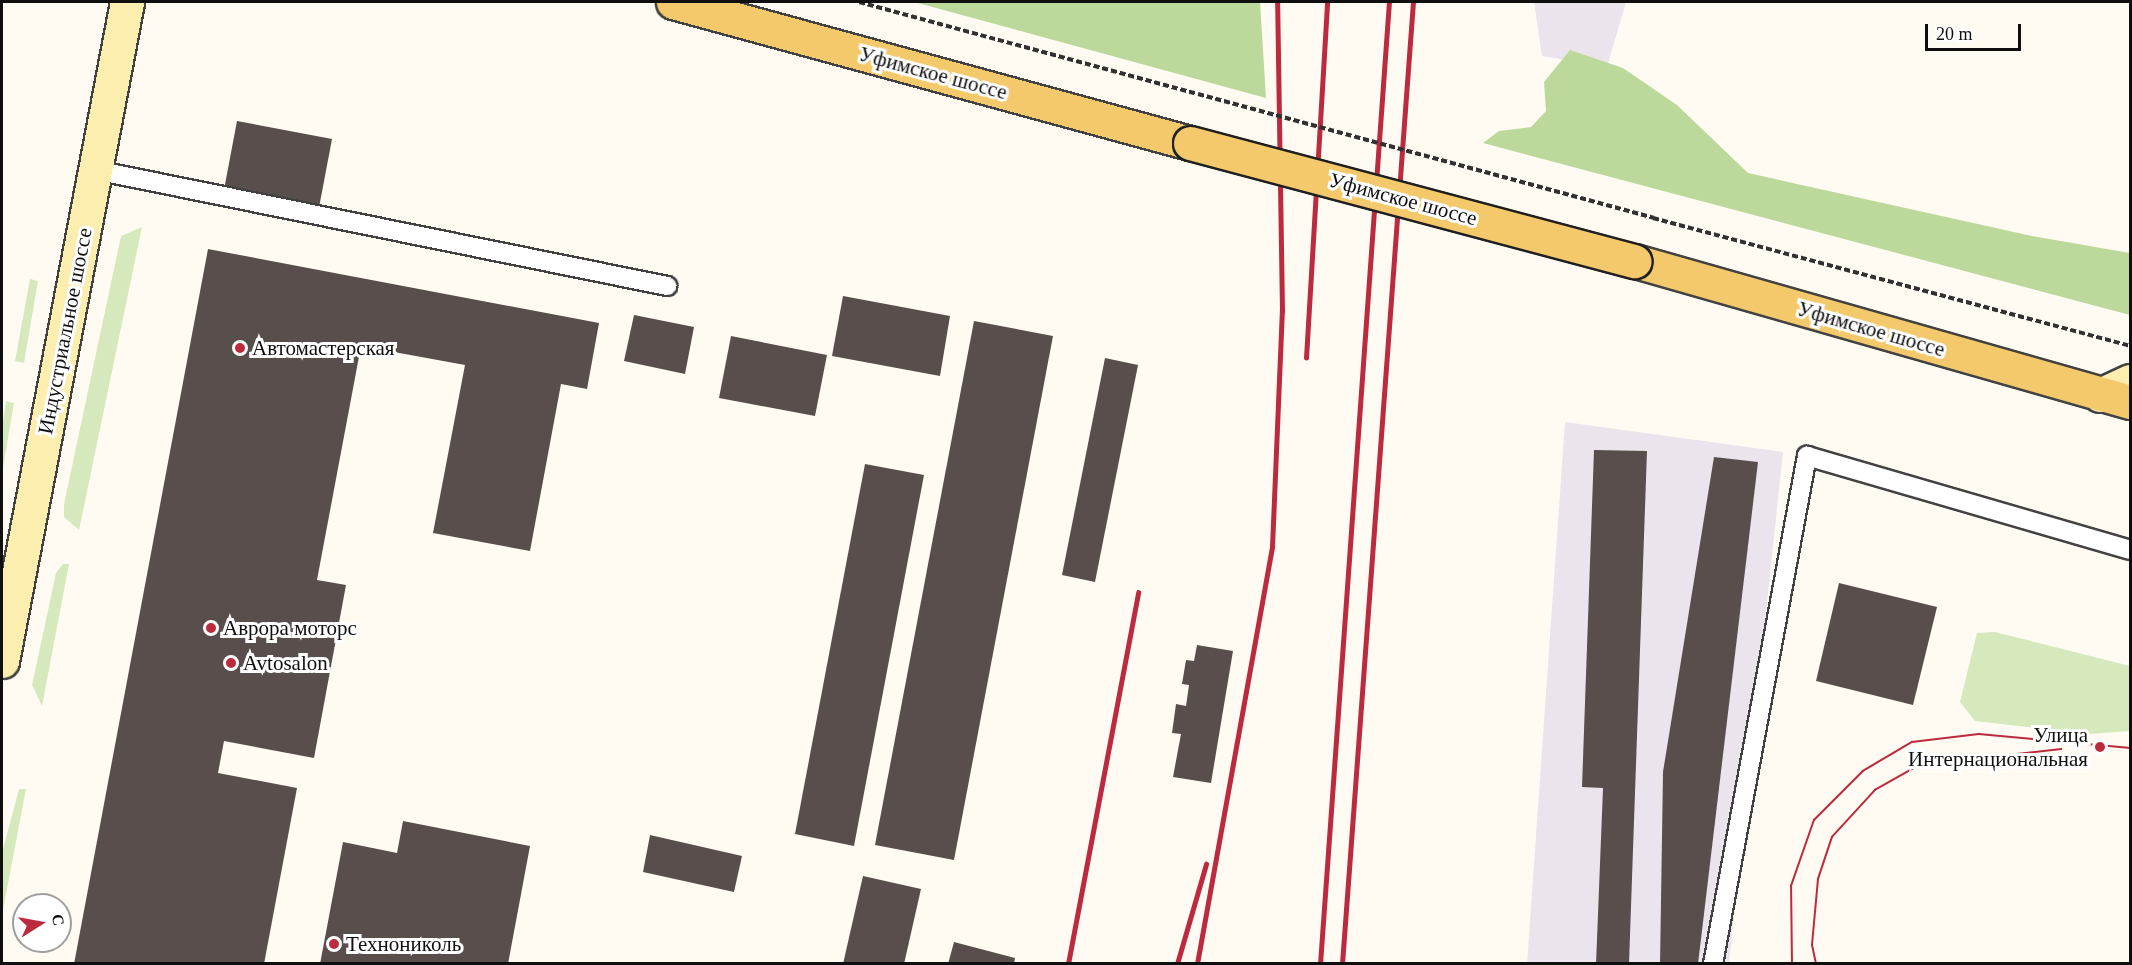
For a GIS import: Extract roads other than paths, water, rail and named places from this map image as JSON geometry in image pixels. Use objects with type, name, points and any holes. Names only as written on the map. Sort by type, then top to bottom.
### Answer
[{"type":"main road","name":"Уфимское шоссе","points":[[674,2],[1190,143],[1635,261],[2115,398]]},
{"type":"street","name":"Индустриальное шоссе","points":[[2,661],[127,2]]},
{"type":"street","points":[[2115,398],[2130,381]]},
{"type":"lane","points":[[95,171],[667,286]]},
{"type":"lane","points":[[1713,963],[1807,456],[2130,550]]},
{"type":"tram line","points":[[1792,964],[1791,886],[1814,820],[1863,771],[1912,742],[1979,734],[2130,748]]},
{"type":"tram line","points":[[1816,964],[1812,945],[1818,879],[1832,837],[1875,790],[1919,765],[2061,749]]},
{"type":"railway","points":[[1197,964],[1272,547],[1282,311],[1277,2]]},
{"type":"railway","points":[[1306,358],[1327,2]]},
{"type":"railway","points":[[1320,964],[1389,2]]},
{"type":"railway","points":[[1342,964],[1413,2]]},
{"type":"railway","points":[[1068,964],[1138,593]]},
{"type":"railway","points":[[1177,964],[1206,864]]},
{"type":"place","name":"Автомастерская","points":[[240,348]]},
{"type":"place","name":"Аврора моторс","points":[[211,628]]},
{"type":"place","name":"Avtosalon","points":[[231,663]]},
{"type":"place","name":"Улица Интернациональная","points":[[2100,747]]},
{"type":"place","name":"Технониколь","points":[[334,944]]}]
